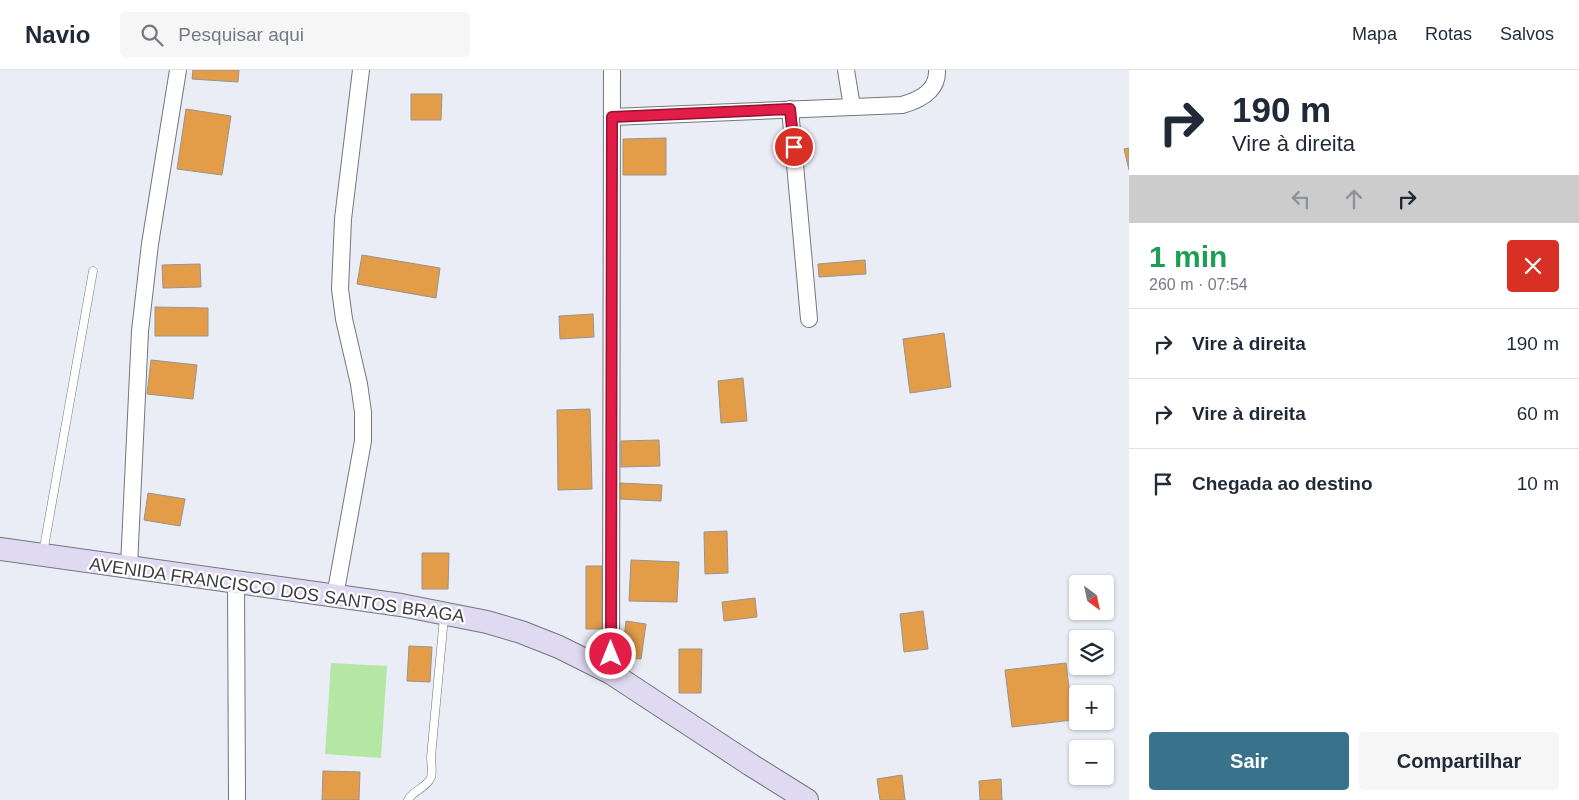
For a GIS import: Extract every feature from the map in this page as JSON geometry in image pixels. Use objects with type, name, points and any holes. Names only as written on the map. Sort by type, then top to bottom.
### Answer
[{"type":"main road","name":"AVENIDA FRANCISCO DOS SANTOS BRAGA","points":[[0,550],[129,566],[445,612],[520,632],[611,673],[751,766],[807,800]]},
{"type":"street","points":[[129,566],[140,331],[150,244],[178,70]]},
{"type":"street","points":[[335,596],[363,441],[363,412],[359,384],[344,319],[340,289],[343,219],[361,70]]},
{"type":"street","points":[[611,673],[612,70]]},
{"type":"street","points":[[846,70],[852,107]]},
{"type":"street","points":[[612,117],[902,105],[915,102],[926,95],[935,85],[937,70]]},
{"type":"street","points":[[790,109],[808,319]]},
{"type":"street","points":[[236,581],[237,800]]},
{"type":"lane","points":[[43,555],[93,271]]},
{"type":"lane","points":[[408,800],[411,794],[426,784],[431,777],[431,757],[445,612]]},
{"type":"green space","points":[[331,663],[387,666],[381,758],[325,754]]},
{"type":"building","points":[[193,70],[239,70],[238,82],[192,79]]},
{"type":"building","points":[[411,94],[442,94],[441,120],[411,120]]},
{"type":"building","points":[[186,109],[231,116],[222,175],[177,169]]},
{"type":"building","points":[[666,138],[666,175],[623,175],[623,139]]},
{"type":"building","points":[[1129,148],[1129,170],[1124,149]]},
{"type":"building","points":[[362,255],[440,268],[436,298],[357,284]]},
{"type":"building","points":[[865,260],[866,274],[819,277],[818,264]]},
{"type":"building","points":[[200,264],[201,287],[163,288],[162,265]]},
{"type":"building","points":[[155,307],[208,308],[208,336],[155,336]]},
{"type":"building","points":[[593,314],[594,337],[560,339],[559,316]]},
{"type":"building","points":[[944,333],[951,387],[910,393],[903,339]]},
{"type":"building","points":[[151,360],[197,365],[193,399],[147,394]]},
{"type":"building","points":[[743,378],[747,421],[721,423],[718,381]]},
{"type":"building","points":[[590,409],[592,489],[558,490],[557,410]]},
{"type":"building","points":[[659,440],[660,466],[621,467],[621,441]]},
{"type":"building","points":[[620,483],[662,485],[661,501],[619,499]]},
{"type":"building","points":[[148,493],[185,499],[180,526],[144,520]]},
{"type":"building","points":[[727,531],[728,573],[705,574],[704,532]]},
{"type":"building","points":[[422,553],[449,553],[448,589],[422,589]]},
{"type":"building","points":[[631,560],[679,562],[677,602],[629,601]]},
{"type":"building","points":[[586,566],[602,566],[602,629],[586,629]]},
{"type":"building","points":[[755,598],[757,617],[724,621],[722,602]]},
{"type":"building","points":[[923,611],[928,649],[904,652],[900,614]]},
{"type":"building","points":[[626,621],[646,624],[641,659],[622,657]]},
{"type":"building","points":[[409,646],[432,647],[430,682],[407,681]]},
{"type":"building","points":[[679,649],[702,649],[701,693],[679,693]]},
{"type":"building","points":[[1066,663],[1069,687],[1069,720],[1012,727],[1005,670]]},
{"type":"building","points":[[323,771],[360,772],[359,800],[322,800]]},
{"type":"building","points":[[902,775],[905,800],[880,800],[877,779]]},
{"type":"building","points":[[1001,779],[1002,800],[980,800],[979,781]]},
{"type":"route","points":[[611,654],[612,117],[790,109],[794,147]]}]
